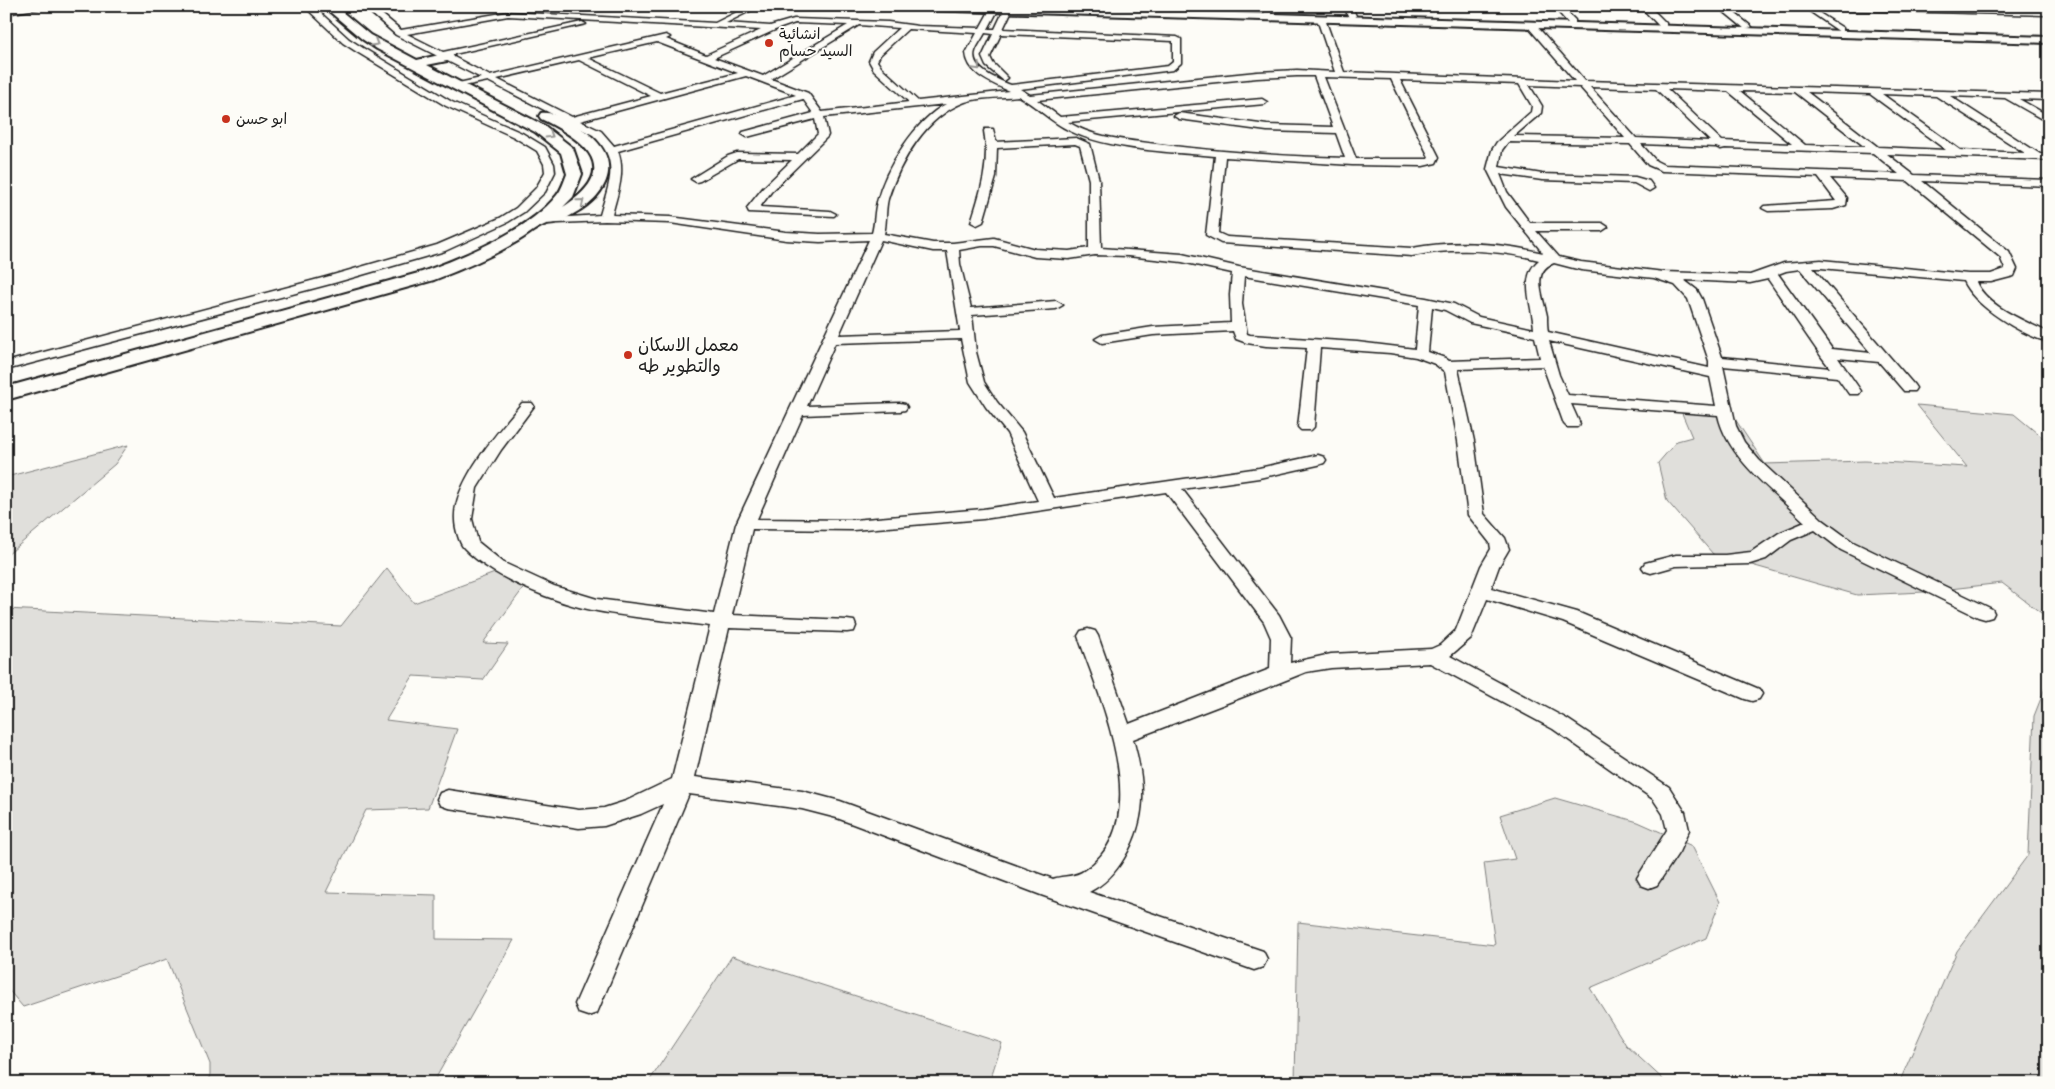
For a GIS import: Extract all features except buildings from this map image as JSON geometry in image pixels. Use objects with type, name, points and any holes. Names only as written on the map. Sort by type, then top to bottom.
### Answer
[{"type":"main road","points":[[319,16],[332,10],[360,8],[386,36],[442,57],[482,80],[551,114],[590,143],[598,154],[602,165],[600,176],[584,202],[560,215],[537,222]]},
{"type":"main road","points":[[6,394],[414,281],[484,254],[514,238],[555,207],[567,192],[574,178],[575,165],[571,153],[562,142],[366,37],[332,10]]},
{"type":"main road","points":[[416,64],[442,57]]},
{"type":"main road","points":[[524,121],[551,114]]},
{"type":"street","points":[[6,12],[50,6]]},
{"type":"street","points":[[6,366],[432,251],[465,239],[504,220],[526,205],[541,190],[550,172],[546,156],[540,149],[518,135],[449,104],[353,45],[308,6]]},
{"type":"street","points":[[684,32],[715,25],[756,6]]},
{"type":"street","points":[[887,6],[1321,19],[1572,22],[1748,27],[2049,40]]},
{"type":"street","points":[[1023,6],[1350,11],[1385,19],[1531,25],[2049,36]]},
{"type":"street","points":[[1557,6],[1572,22]]},
{"type":"street","points":[[1644,6],[1663,25]]},
{"type":"street","points":[[1722,6],[1748,27]]},
{"type":"street","points":[[1805,6],[1840,30]]},
{"type":"street","points":[[1805,6],[2047,14]]},
{"type":"street","points":[[2032,6],[2047,14]]},
{"type":"street","points":[[360,8],[442,57],[604,19]]},
{"type":"street","points":[[994,10],[970,53],[971,62],[978,70],[997,84],[1017,92],[1072,129],[1094,136],[1220,154],[1352,162],[1423,163],[1434,159],[1394,76]]},
{"type":"street","points":[[1008,10],[986,57],[989,64],[1017,92],[1262,102],[1340,130]]},
{"type":"street","points":[[399,33],[495,15],[772,28]]},
{"type":"street","points":[[1321,19],[1340,74]]},
{"type":"street","points":[[706,58],[772,28],[799,21],[982,31],[1177,38],[1177,63],[1170,68],[962,100],[820,115],[747,134]]},
{"type":"street","points":[[765,79],[857,23]]},
{"type":"street","points":[[1531,25],[1652,163],[1669,169],[2049,184]]},
{"type":"street","points":[[905,27],[876,54],[873,61],[877,68],[917,106]]},
{"type":"street","points":[[457,86],[675,35]]},
{"type":"street","points":[[657,39],[805,95],[820,115],[823,135],[767,190],[753,210],[830,214]]},
{"type":"street","points":[[579,57],[658,96]]},
{"type":"street","points":[[571,120],[747,73]]},
{"type":"street","points":[[1318,74],[1352,162]]},
{"type":"street","points":[[1058,120],[1262,102],[1318,74],[1659,87],[1938,92],[2049,97]]},
{"type":"street","points":[[1522,81],[1538,110],[1497,149],[1492,169],[1496,182],[1528,227],[1554,259]]},
{"type":"street","points":[[1659,87],[1720,146]]},
{"type":"street","points":[[1731,88],[1804,149]]},
{"type":"street","points":[[1220,154],[1212,235],[1225,240],[1412,252],[1436,247],[1513,250],[1595,268],[1656,274],[1750,279],[1759,278],[1784,267],[1831,264],[1968,278],[1991,278],[2010,273],[2011,269],[2005,255],[1879,151],[1797,89]]},
{"type":"street","points":[[1872,91],[1958,154]]},
{"type":"street","points":[[1938,92],[2044,157]]},
{"type":"street","points":[[614,149],[805,95]]},
{"type":"street","points":[[2005,95],[2049,120]]},
{"type":"street","points":[[588,1004],[682,784],[745,524],[877,236],[880,228],[879,215],[883,199],[906,151],[933,116],[962,100]]},
{"type":"street","points":[[1157,111],[1262,102]]},
{"type":"street","points":[[551,114],[571,120],[597,132],[614,149],[617,157],[617,167],[605,218]]},
{"type":"street","points":[[977,222],[992,170],[993,145],[989,131]]},
{"type":"street","points":[[1506,139],[1633,141],[1720,146],[2044,157]]},
{"type":"street","points":[[993,145],[1076,141],[1085,144],[1094,180],[1095,251]]},
{"type":"street","points":[[696,179],[737,156],[800,157]]},
{"type":"street","points":[[1492,169],[1542,177],[1634,180],[1645,182],[1650,188]]},
{"type":"street","points":[[1768,208],[1833,206],[1842,203],[1841,198],[1822,175]]},
{"type":"street","points":[[537,222],[605,218],[678,221],[802,237],[877,236],[925,246],[953,247],[994,242],[1036,253],[1069,255],[1095,251],[1128,252],[1182,258],[1239,271],[1426,302],[1449,307],[1475,320],[1542,335],[1717,368],[1841,373]]},
{"type":"street","points":[[1528,227],[1602,228]]},
{"type":"street","points":[[953,247],[954,264],[965,312],[972,366],[977,382],[990,404],[1014,432],[1048,504]]},
{"type":"street","points":[[1554,259],[1542,263],[1535,272],[1534,294],[1540,314],[1542,335],[1549,362],[1572,424]]},
{"type":"street","points":[[1803,265],[1909,388]]},
{"type":"street","points":[[1239,271],[1237,289],[1238,327],[1241,336],[1256,341],[1384,348],[1434,357],[1449,365],[1549,362]]},
{"type":"street","points":[[1770,272],[1854,391]]},
{"type":"street","points":[[1656,274],[1679,282],[1692,293],[1717,368],[1724,411],[1732,435],[1744,453],[1817,524],[1865,556],[1985,613]]},
{"type":"street","points":[[1968,278],[1976,293],[1987,303],[2049,338]]},
{"type":"street","points":[[1421,354],[1426,302]]},
{"type":"street","points":[[965,312],[1056,305]]},
{"type":"street","points":[[1102,339],[1153,331],[1238,327]]},
{"type":"street","points":[[829,339],[967,335]]},
{"type":"street","points":[[1306,427],[1314,343]]},
{"type":"street","points":[[1826,353],[1883,358]]},
{"type":"street","points":[[1122,735],[1305,665],[1331,661],[1433,656],[1447,650],[1464,633],[1490,566],[1500,549],[1499,542],[1476,515],[1466,441],[1452,371],[1449,365]]},
{"type":"street","points":[[1562,399],[1724,411]]},
{"type":"street","points":[[527,406],[494,448],[469,488],[462,518],[470,544],[498,567],[548,590],[596,605],[722,621],[847,626]]},
{"type":"street","points":[[796,411],[900,407]]},
{"type":"street","points":[[745,524],[853,525],[983,514],[1259,473],[1318,460]]},
{"type":"street","points":[[1171,487],[1272,620],[1281,638],[1280,673]]},
{"type":"street","points":[[1651,567],[1673,560],[1752,558],[1767,552],[1773,545],[1790,534],[1817,524]]},
{"type":"street","points":[[1481,591],[1540,606],[1570,617],[1752,694]]},
{"type":"street","points":[[1049,888],[1073,887],[1096,877],[1105,868],[1119,846],[1129,821],[1132,795],[1122,735],[1088,636]]},
{"type":"street","points":[[1433,656],[1560,724],[1661,793],[1674,812],[1678,830],[1671,845],[1649,878]]},
{"type":"street","points":[[448,799],[579,819],[604,817],[633,808],[682,784],[784,797],[820,804],[1049,888],[1254,959]]},
{"type":"shaded area","points":[[1917,405],[2014,414],[2049,443],[2049,619],[2002,583],[1924,592],[1857,595],[1713,554],[1667,501],[1658,463],[1677,441],[1692,437],[1681,411],[1733,416],[1765,464],[1865,461],[1967,467]]},
{"type":"shaded area","points":[[128,445],[115,464],[6,556],[6,477]]},
{"type":"shaded area","points":[[511,567],[528,582],[483,643],[508,644],[483,680],[413,676],[386,720],[457,729],[428,808],[366,810],[326,892],[436,895],[436,939],[514,940],[433,1083],[210,1083],[210,1064],[167,959],[23,1007],[6,987],[6,609],[341,626],[387,568],[414,603]]},
{"type":"shaded area","points":[[2049,678],[2049,1083],[1899,1083],[1957,951],[2028,855],[2034,716]]},
{"type":"shaded area","points":[[1555,798],[1638,822],[1692,846],[1720,902],[1706,938],[1590,988],[1626,1045],[1667,1083],[1295,1083],[1298,922],[1495,945],[1484,863],[1515,859],[1500,815]]},
{"type":"shaded area","points":[[732,956],[1002,1043],[989,1083],[648,1083]]},
{"type":"place","name":"انشائية السيد حسام","points":[[769,43]]},
{"type":"place","name":"ابو حسن","points":[[226,119]]},
{"type":"place","name":"معمل الاسكان والتطوير طه","points":[[628,355]]}]
